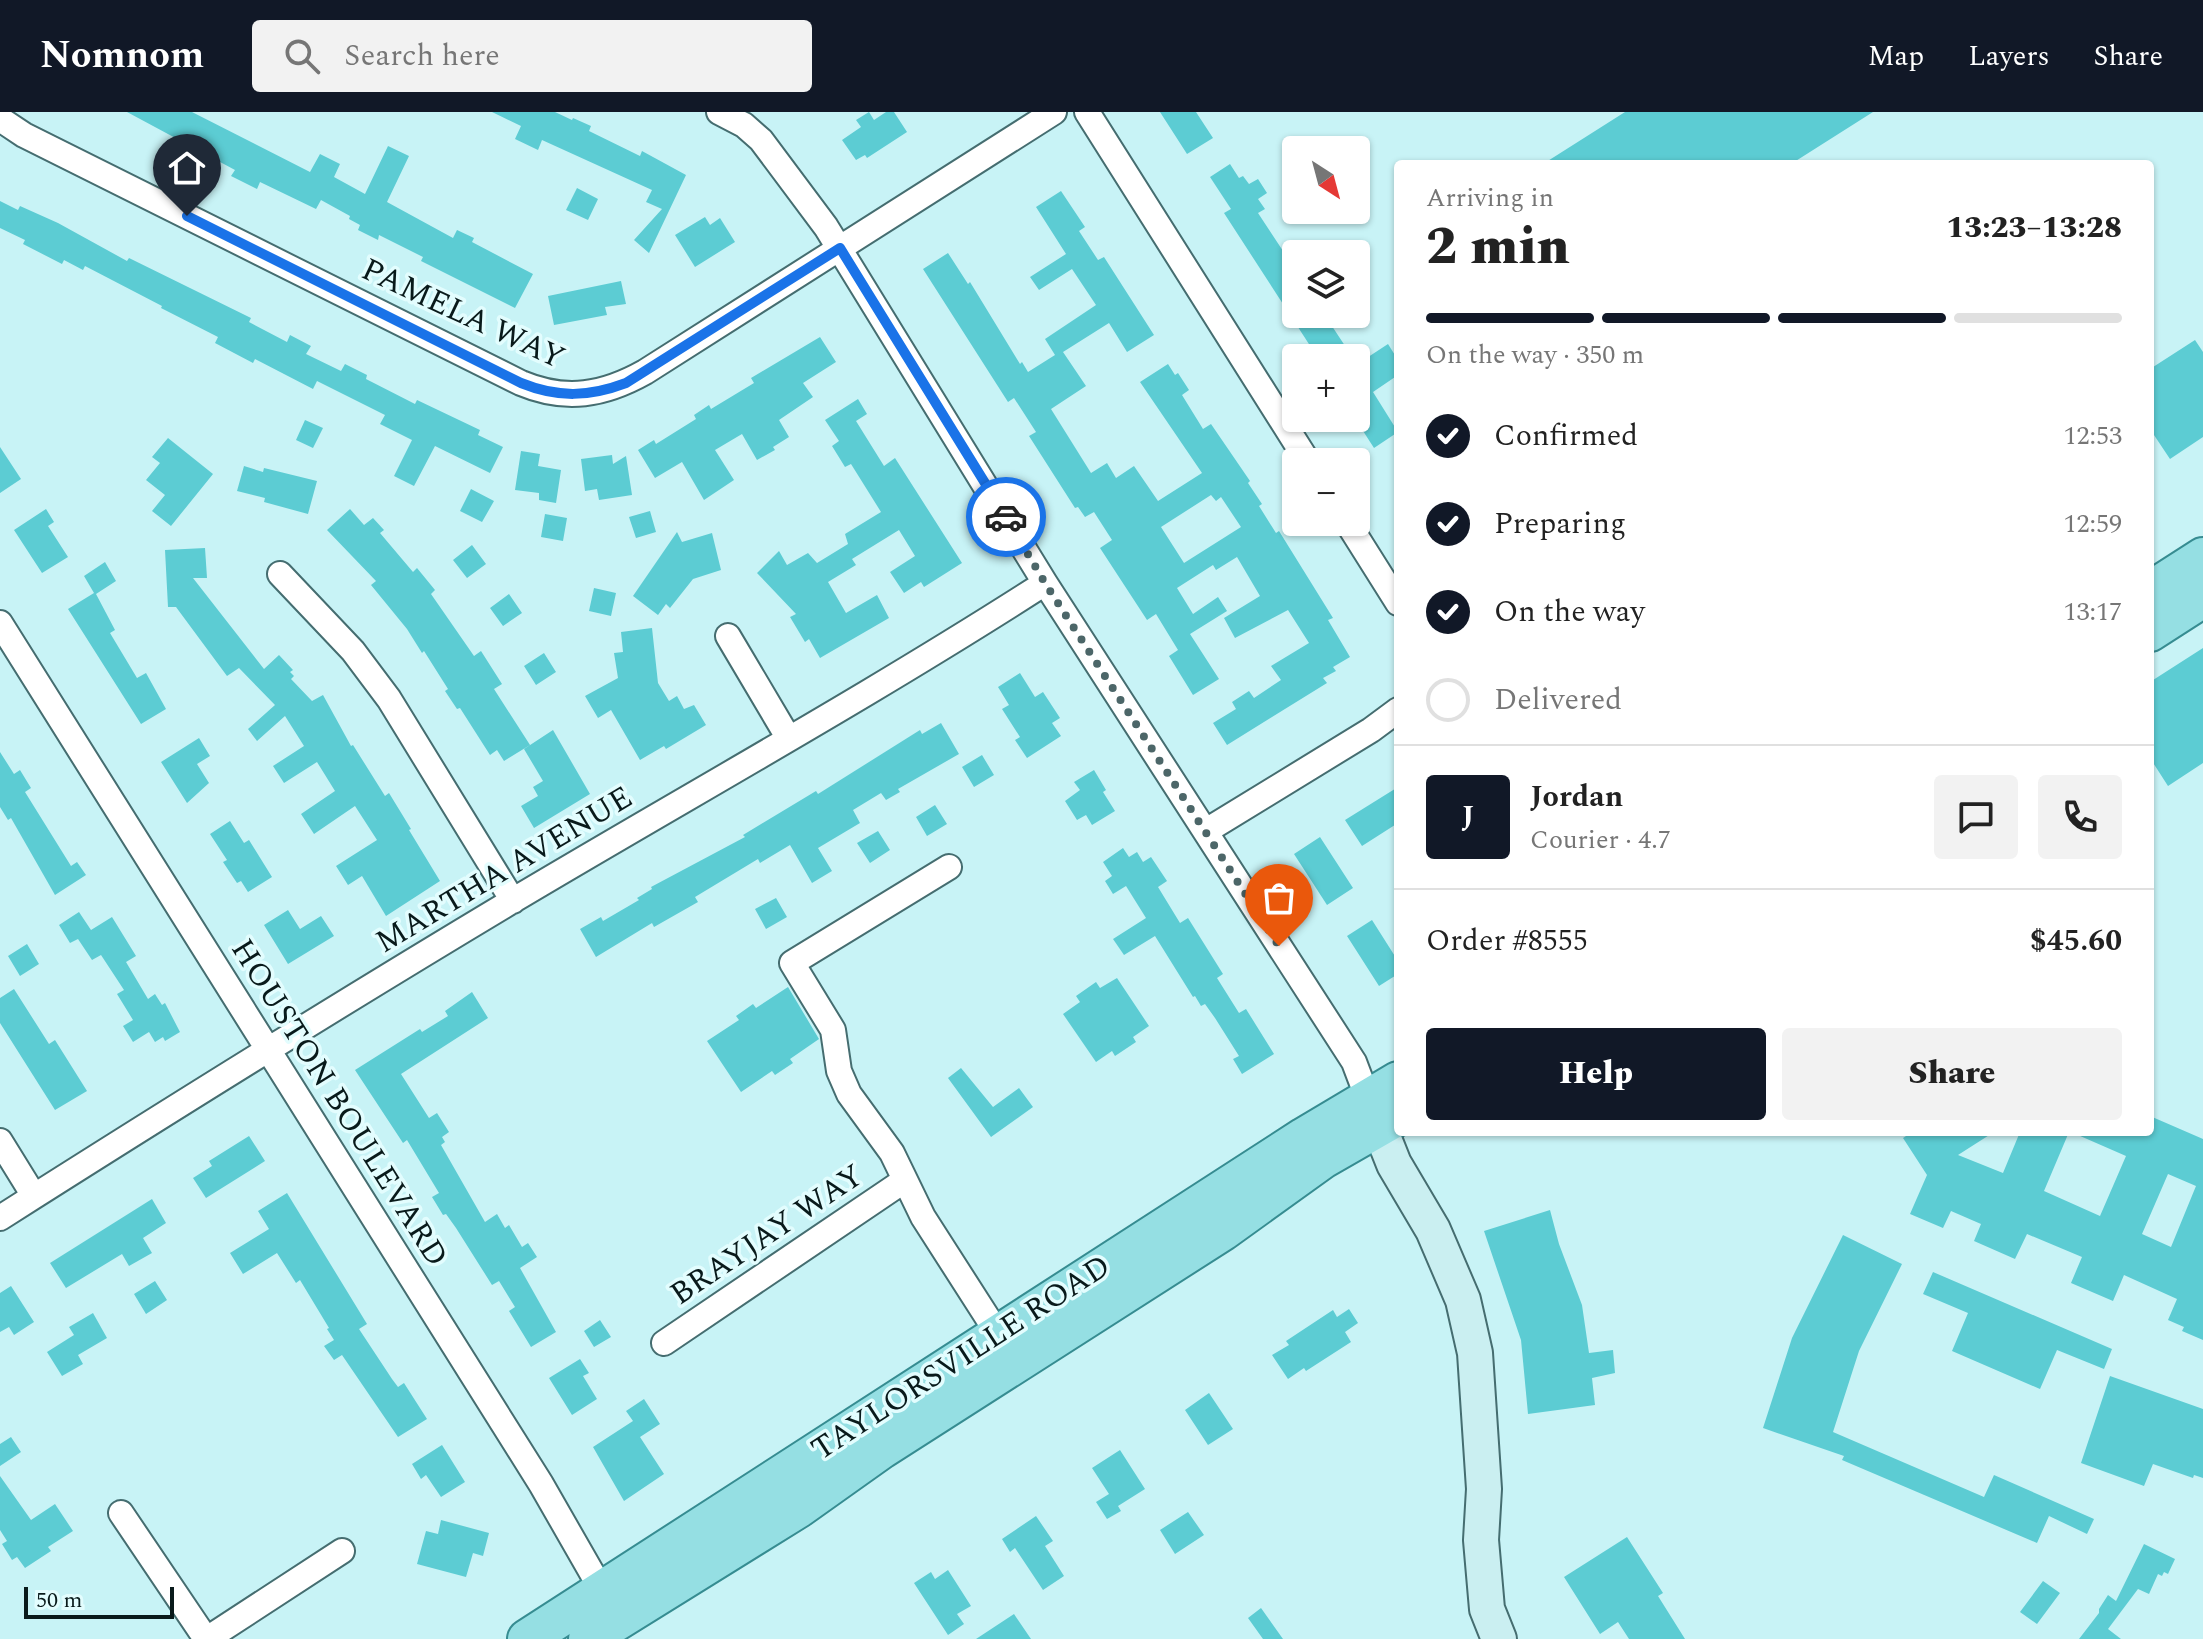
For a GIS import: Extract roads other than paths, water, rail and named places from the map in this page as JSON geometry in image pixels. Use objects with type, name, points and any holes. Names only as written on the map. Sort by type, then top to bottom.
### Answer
[{"type":"main road","points":[[2154,588],[2203,557]]},
{"type":"main road","points":[[2154,629],[2203,598]]},
{"type":"main road","name":"TAYLORSVILLE ROAD","points":[[603,1616],[998,1334],[1304,1137],[1386,1106]]},
{"type":"main road","name":"TAYLORSVILLE ROAD","points":[[527,1639],[603,1616],[799,1508],[882,1449],[1223,1231],[1323,1159],[1386,1106]]},
{"type":"street","points":[[719,112],[744,125],[773,153],[840,248],[1045,583],[1354,1062],[1386,1106],[1394,1164],[1444,1253],[1463,1300],[1475,1353],[1484,1489],[1481,1540],[1487,1609],[1499,1639]]},
{"type":"street","name":"PAMELA WAY","points":[[0,119],[39,142],[521,383],[553,394],[586,394],[626,383],[1054,112]]},
{"type":"street","points":[[1087,112],[1299,448]]},
{"type":"street","points":[[1356,536],[1394,597]]},
{"type":"street","points":[[280,574],[353,651],[389,699],[513,901]]},
{"type":"street","name":"MARTHA AVENUE","points":[[0,1218],[267,1050],[513,901],[891,680],[1045,583]]},
{"type":"street","name":"HOUSTON BOULEVARD","points":[[0,623],[533,1470],[603,1616]]},
{"type":"street","points":[[728,636],[789,739]]},
{"type":"street","points":[[1206,831],[1394,713]]},
{"type":"street","points":[[949,867],[792,963],[833,1030],[839,1071],[849,1094],[892,1153],[923,1217],[998,1334]]},
{"type":"street","points":[[0,1141],[34,1196]]},
{"type":"street","name":"BRAYJAY WAY","points":[[664,1343],[905,1180]]},
{"type":"street","points":[[121,1513],[206,1639],[342,1551]]}]
